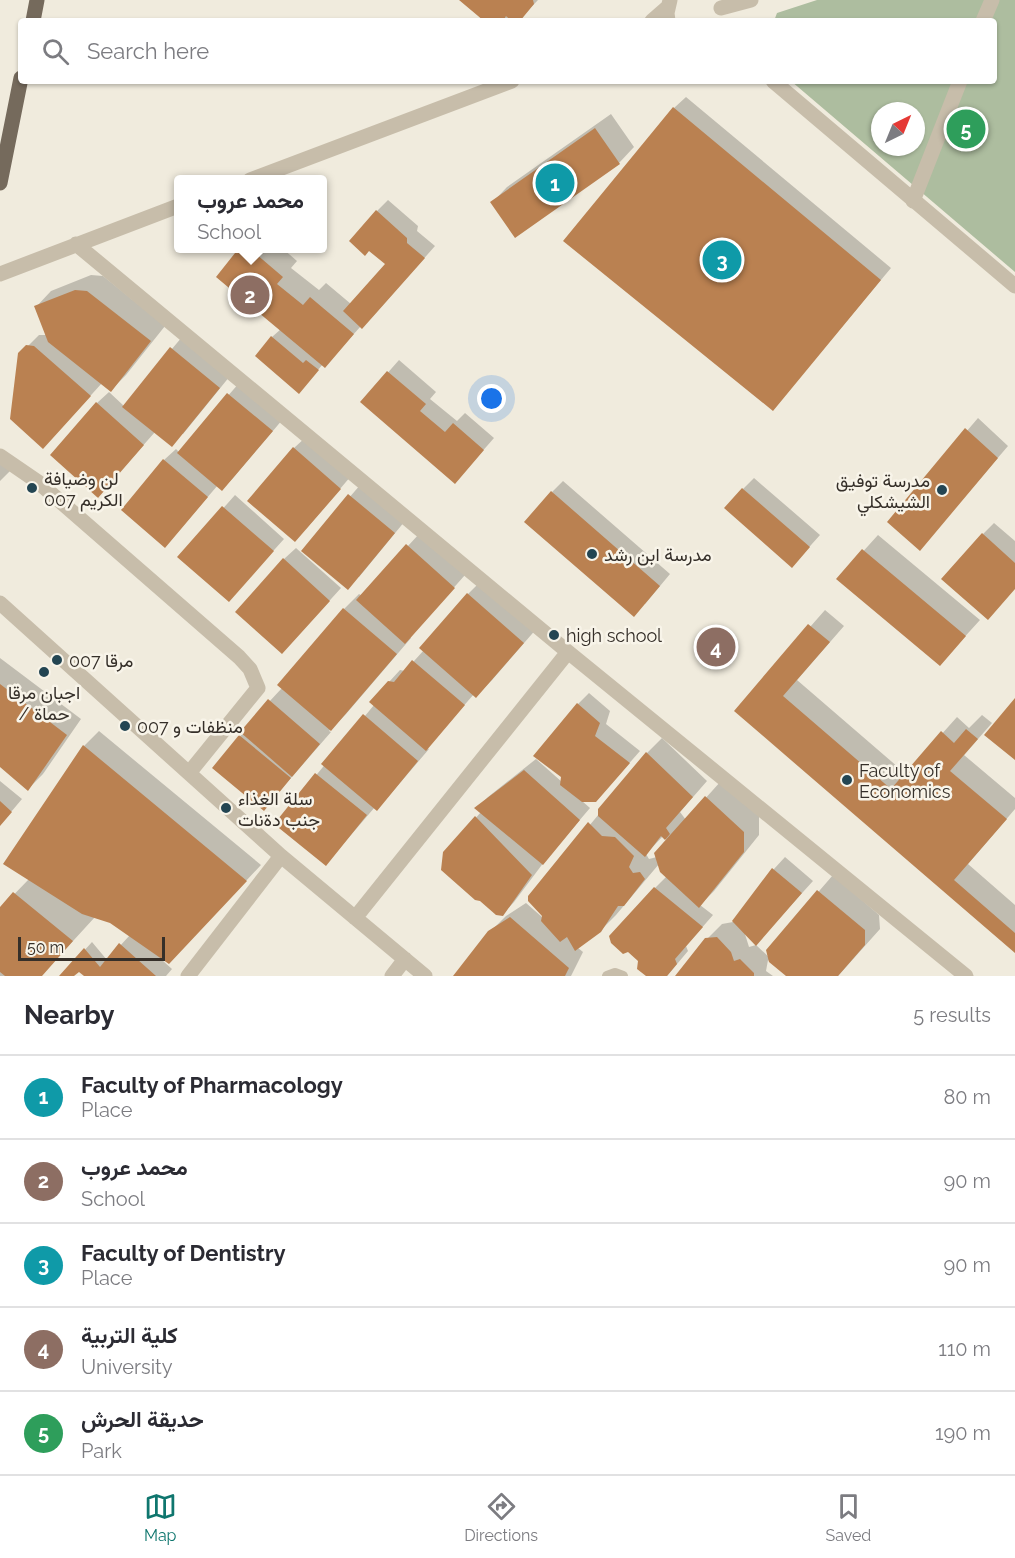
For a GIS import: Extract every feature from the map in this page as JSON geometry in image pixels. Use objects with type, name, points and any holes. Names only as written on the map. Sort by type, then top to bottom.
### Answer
[{"type":"main road","points":[[34,18],[37,0]]},
{"type":"main road","points":[[0,183],[20,84]]},
{"type":"street","points":[[719,10],[751,0]]},
{"type":"street","points":[[984,18],[992,0]]},
{"type":"street","points":[[655,18],[668,7]]},
{"type":"street","points":[[262,175],[505,84]]},
{"type":"street","points":[[776,84],[1015,286]]},
{"type":"street","points":[[912,201],[959,84]]},
{"type":"street","points":[[0,274],[174,207]]},
{"type":"street","points":[[76,244],[568,652],[966,976]]},
{"type":"street","points":[[0,456],[38,482],[250,669],[258,688],[189,773]]},
{"type":"street","points":[[0,603],[281,856],[425,976]]},
{"type":"street","points":[[356,918],[568,652]]},
{"type":"street","points":[[188,976],[281,856]]},
{"type":"street","points":[[392,976],[405,959]]},
{"type":"lane","points":[[607,976],[615,973],[623,976]]},
{"type":"green space","points":[[817,0],[1015,0],[1015,272],[879,156],[925,156],[925,102],[871,102],[871,149],[795,84],[997,84],[997,18],[775,18],[777,13]]},
{"type":"building","points":[[459,0],[533,0],[534,4],[522,18],[506,16],[505,18],[480,18]]},
{"type":"building","points":[[673,107],[881,280],[773,411],[563,241]]},
{"type":"building","points":[[595,128],[620,164],[515,238],[490,202]]},
{"type":"building","points":[[376,210],[407,238],[407,243],[425,258],[362,329],[343,311],[385,264],[369,251],[365,256],[349,241]]},
{"type":"building","points":[[235,253],[255,253],[283,277],[277,284],[303,305],[310,297],[354,334],[325,368],[216,277]]},
{"type":"building","points":[[75,290],[87,291],[151,341],[111,392],[48,342],[34,306]]},
{"type":"building","points":[[271,336],[303,363],[306,360],[319,370],[299,394],[255,356]]},
{"type":"building","points":[[26,345],[34,346],[91,396],[43,449],[10,419],[18,353]]},
{"type":"building","points":[[170,347],[220,388],[172,447],[122,407]]},
{"type":"building","points":[[387,371],[426,404],[420,411],[445,432],[453,423],[484,450],[455,484],[360,402]]},
{"type":"building","points":[[227,393],[273,431],[222,491],[177,453]]},
{"type":"building","points":[[96,402],[144,445],[98,498],[50,455]]},
{"type":"building","name":"مدرسة توفيق الشيشكلي","points":[[965,428],[998,458],[920,551],[887,522]]},
{"type":"building","points":[[293,447],[341,489],[295,542],[247,501]]},
{"type":"building","points":[[163,459],[208,497],[165,548],[121,510]]},
{"type":"building","points":[[742,488],[810,547],[792,568],[724,508]]},
{"type":"building","name":"مدرسة ابن رشد","points":[[551,491],[660,586],[634,617],[524,522]]},
{"type":"building","points":[[348,494],[395,533],[348,590],[301,551]]},
{"type":"building","points":[[222,506],[274,551],[229,602],[177,557]]},
{"type":"building","points":[[982,533],[1015,563],[1015,589],[988,620],[941,579]]},
{"type":"building","points":[[406,544],[455,588],[405,644],[356,600]]},
{"type":"building","points":[[862,549],[966,636],[940,666],[836,579]]},
{"type":"building","points":[[283,558],[330,601],[282,654],[235,612]]},
{"type":"building","points":[[467,593],[524,643],[476,698],[419,648]]},
{"type":"building","points":[[343,608],[397,654],[331,731],[277,685]]},
{"type":"building","name":"Faculty of Economics","points":[[808,624],[830,642],[783,696],[891,789],[941,731],[954,743],[966,729],[978,739],[950,771],[1007,819],[954,880],[1015,933],[1015,953],[734,711]]},
{"type":"building","points":[[412,660],[465,705],[426,751],[369,702],[388,681],[394,682]]},
{"type":"building","points":[[0,684],[67,735],[28,791],[0,767]]},
{"type":"building","points":[[1015,698],[1015,760],[984,735]]},
{"type":"building","points":[[268,699],[320,744],[292,777],[240,732]]},
{"type":"building","points":[[577,703],[600,723],[595,736],[630,763],[596,802],[582,802],[560,785],[561,777],[533,756]]},
{"type":"building","points":[[363,714],[418,761],[377,811],[321,764]]},
{"type":"building","points":[[239,735],[291,778],[264,811],[212,768]]},
{"type":"building","points":[[83,745],[247,881],[169,964],[110,923],[82,914],[3,864]]},
{"type":"building","points":[[646,752],[693,797],[666,828],[670,834],[665,840],[661,836],[645,857],[598,816],[598,809]]},
{"type":"building","points":[[524,770],[580,820],[543,865],[474,808]]},
{"type":"building","points":[[315,773],[367,815],[326,866],[274,824]]},
{"type":"building","points":[[705,796],[744,832],[744,852],[699,908],[660,872],[654,853]]},
{"type":"building","points":[[0,801],[12,812],[0,826]]},
{"type":"building","points":[[475,816],[532,875],[503,916],[496,915],[480,901],[475,900],[441,870],[443,852]]},
{"type":"building","points":[[588,822],[602,836],[615,837],[634,856],[629,867],[633,873],[640,872],[645,879],[624,906],[618,906],[601,932],[575,951],[567,937],[560,942],[541,921],[542,916],[528,901],[528,896]]},
{"type":"building","points":[[772,868],[802,893],[756,946],[732,921]]},
{"type":"building","points":[[654,887],[703,927],[675,959],[677,964],[667,976],[646,976],[637,969],[638,961],[628,952],[623,954],[611,943],[609,936]]},
{"type":"building","points":[[817,890],[865,930],[865,945],[838,976],[786,976],[769,962],[766,950]]},
{"type":"building","points":[[13,892],[73,941],[42,976],[5,976],[0,972],[0,907]]},
{"type":"building","points":[[510,917],[569,968],[565,976],[453,976],[488,931]]},
{"type":"building","points":[[717,937],[731,952],[734,961],[740,959],[754,973],[754,976],[675,976],[705,938]]},
{"type":"building","points":[[119,943],[156,976],[84,976],[79,972],[74,976],[59,976],[84,948],[100,967]]},
{"type":"place","name":"حديقة الحرش","points":[[966,129]]},
{"type":"place","name":"Faculty of Pharmacology","points":[[555,183]]},
{"type":"place","name":"Faculty of Dentistry","points":[[722,260]]},
{"type":"place","name":"محمد عروب","points":[[250,295]]},
{"type":"place","name":"لن وضيافة الكريم 007","points":[[32,488]]},
{"type":"place","name":"مدرسة توفيق الشيشكلي","points":[[942,490]]},
{"type":"place","name":"مدرسة ابن رشد","points":[[592,554]]},
{"type":"place","name":"high school","points":[[554,635]]},
{"type":"place","name":"كلية التربية","points":[[716,647]]},
{"type":"place","name":"مرقا 007","points":[[57,660]]},
{"type":"place","name":"اجبان مرقا / حماة","points":[[44,672]]},
{"type":"place","name":"منظفات و 007","points":[[125,726]]},
{"type":"place","name":"Faculty of Economics","points":[[847,780]]},
{"type":"place","name":"سلة الغذاء جنب دةنات","points":[[226,808]]}]
